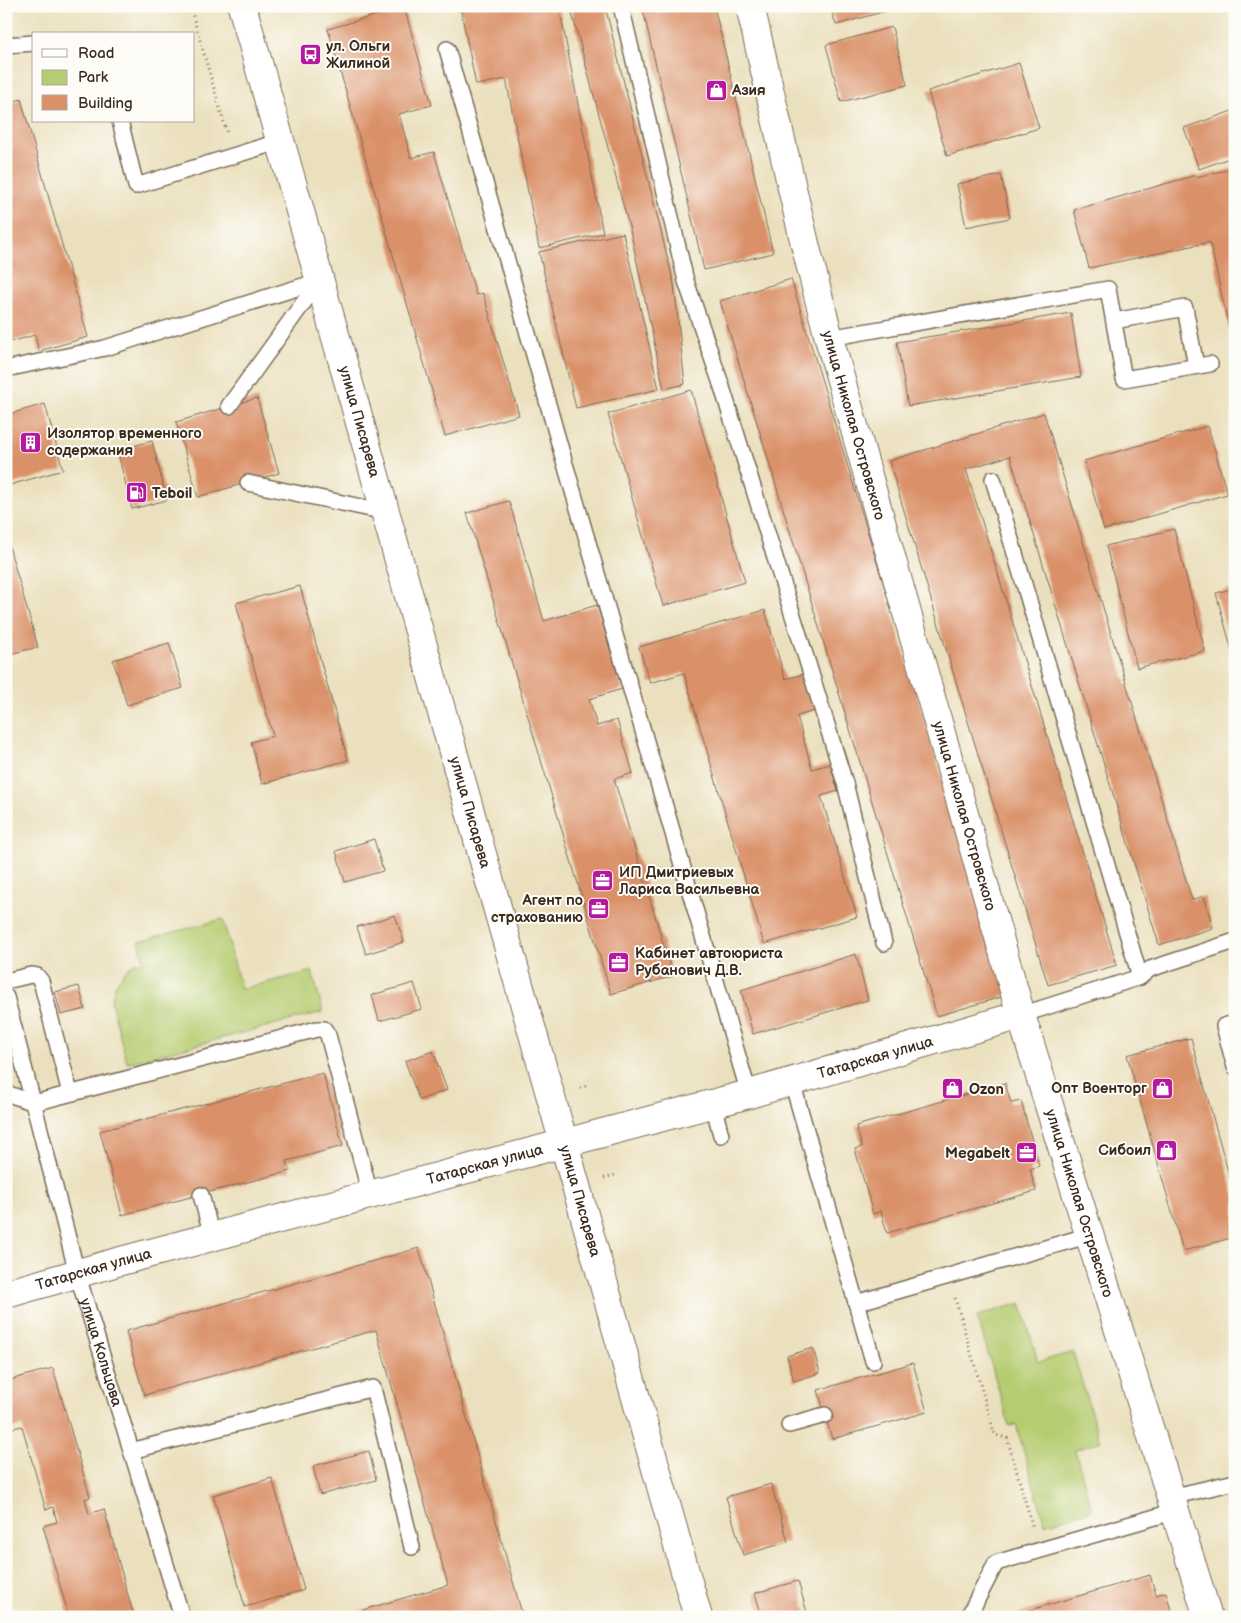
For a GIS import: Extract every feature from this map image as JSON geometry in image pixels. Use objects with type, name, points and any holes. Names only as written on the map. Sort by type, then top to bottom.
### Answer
[{"type":"street","name":"улица Писарева","points":[[242,6],[698,1617]]},
{"type":"street","name":"улица Николая Островского","points":[[750,6],[805,244],[829,338],[1021,1015],[1208,1617]]},
{"type":"street","name":"Татарская улица","points":[[6,1294],[77,1272],[713,1104],[1021,1015]]},
{"type":"lane","points":[[622,6],[686,281],[721,384],[845,783],[884,942]]},
{"type":"lane","points":[[6,45],[32,43]]},
{"type":"lane","points":[[447,49],[571,485],[749,1094]]},
{"type":"lane","points":[[120,122],[136,186],[281,141]]},
{"type":"lane","points":[[6,369],[105,348],[319,281]]},
{"type":"lane","points":[[229,406],[319,281]]},
{"type":"lane","points":[[829,338],[1108,289],[1124,379],[1203,365],[1186,308],[1114,321]]},
{"type":"lane","points":[[993,479],[1140,977]]},
{"type":"lane","points":[[248,483],[385,512]]},
{"type":"lane","points":[[1021,1015],[1140,977],[1150,970],[1235,941]]},
{"type":"lane","points":[[6,981],[31,974],[37,976],[41,981],[70,1093]]},
{"type":"lane","name":"улица Кольцова","points":[[7,1004],[77,1272],[182,1617]]},
{"type":"lane","points":[[1235,1023],[1224,1026],[1235,1067]]},
{"type":"lane","points":[[6,1093],[34,1103],[317,1029],[324,1029],[328,1035],[370,1194]]},
{"type":"lane","points":[[792,1082],[873,1361]]},
{"type":"lane","points":[[713,1104],[721,1135]]},
{"type":"lane","points":[[201,1194],[212,1236]]},
{"type":"lane","points":[[856,1303],[1090,1235]]},
{"type":"lane","points":[[131,1450],[373,1388],[412,1547]]},
{"type":"lane","points":[[789,1425],[826,1415]]},
{"type":"lane","points":[[968,1617],[996,1563],[1235,1482]]},
{"type":"path","points":[[190,6],[233,156]]},
{"type":"path","points":[[949,1276],[995,1435],[1007,1438],[1039,1550]]},
{"type":"green space","points":[[223,919],[241,989],[312,971],[323,1012],[127,1063],[111,1002],[115,985],[124,972],[133,964],[144,961],[139,941]]},
{"type":"green space","points":[[1021,1303],[1038,1362],[1073,1352],[1100,1442],[1075,1450],[1092,1510],[1045,1524],[1016,1425],[1009,1426],[977,1316]]},
{"type":"building","points":[[460,6],[559,6],[603,233],[539,248],[506,79],[476,85]]},
{"type":"building","points":[[570,6],[605,6],[674,284],[685,384],[664,389],[631,234]]},
{"type":"building","points":[[642,6],[714,6],[773,253],[704,270]]},
{"type":"building","points":[[830,6],[900,6],[900,7],[836,25]]},
{"type":"building","points":[[404,7],[432,105],[399,114],[411,158],[434,152],[476,295],[483,293],[519,415],[445,436],[328,29]]},
{"type":"building","points":[[892,27],[907,85],[841,102],[826,45]]},
{"type":"building","points":[[1019,63],[1039,128],[947,156],[928,91]]},
{"type":"building","points":[[21,99],[88,337],[39,351],[35,335],[6,343],[6,104]]},
{"type":"building","points":[[1235,110],[1235,156],[1199,169],[1184,128]]},
{"type":"building","points":[[1235,168],[1234,351],[1210,242],[1089,268],[1074,210],[1196,175],[1196,177]]},
{"type":"building","points":[[1001,175],[1010,218],[966,227],[957,184]]},
{"type":"building","points":[[623,233],[659,389],[576,408],[539,252]]},
{"type":"building","points":[[791,279],[1008,995],[937,1016],[720,301]]},
{"type":"building","points":[[1071,313],[1081,377],[908,406],[897,342]]},
{"type":"building","points":[[691,390],[745,582],[663,606],[608,414]]},
{"type":"building","points":[[257,398],[279,473],[198,497],[176,422]]},
{"type":"building","name":"Изолятор временного содержания","points":[[45,404],[63,470],[6,486],[6,415]]},
{"type":"building","points":[[1044,413],[1192,900],[1204,896],[1213,928],[1159,945],[1010,456],[966,469],[1117,965],[1048,985],[889,461]]},
{"type":"building","points":[[1208,426],[1227,494],[1104,530],[1084,461]]},
{"type":"building","points":[[152,441],[167,500],[132,509],[117,450]]},
{"type":"building","points":[[509,501],[544,621],[597,605],[622,689],[589,699],[597,726],[617,720],[633,773],[614,779],[673,976],[611,994],[467,513]]},
{"type":"building","points":[[1174,529],[1205,651],[1137,668],[1106,546]]},
{"type":"building","points":[[6,536],[38,647],[6,655]]},
{"type":"building","points":[[300,586],[348,760],[262,784],[251,742],[273,736],[236,603]]},
{"type":"building","points":[[1235,588],[1235,658],[1234,658],[1216,593]]},
{"type":"building","points":[[765,610],[785,679],[807,673],[818,710],[797,716],[812,769],[830,764],[838,791],[821,796],[857,917],[764,944],[684,673],[650,683],[639,647]]},
{"type":"building","points":[[169,643],[183,688],[127,705],[113,660]]},
{"type":"building","points":[[374,839],[383,871],[345,882],[336,851]]},
{"type":"building","points":[[395,915],[404,942],[366,954],[357,927]]},
{"type":"building","points":[[856,954],[868,1000],[753,1034],[741,990]]},
{"type":"building","points":[[414,983],[422,1009],[379,1021],[372,995]]},
{"type":"building","points":[[79,986],[85,1009],[61,1015],[55,992]]},
{"type":"building","points":[[1191,1038],[1235,1197],[1235,1237],[1183,1251],[1127,1055]]},
{"type":"building","points":[[433,1051],[447,1090],[419,1100],[405,1061]]},
{"type":"building","points":[[323,1073],[343,1146],[287,1161],[290,1171],[122,1215],[100,1131]]},
{"type":"building","points":[[1005,1083],[1011,1103],[1021,1101],[1039,1166],[1030,1169],[1036,1191],[887,1233],[881,1211],[873,1214],[855,1149],[862,1147],[856,1126]]},
{"type":"building","points":[[419,1248],[523,1617],[339,1617],[448,1585],[376,1330],[144,1395],[126,1331]]},
{"type":"building","points":[[813,1348],[820,1373],[794,1381],[787,1356]]},
{"type":"building","points":[[913,1363],[927,1412],[832,1439],[818,1390]]},
{"type":"building","points":[[53,1368],[90,1497],[85,1499],[89,1514],[104,1509],[134,1617],[69,1617],[43,1526],[57,1522],[53,1507],[46,1510],[22,1426],[6,1430],[6,1381]]},
{"type":"building","points":[[369,1451],[376,1480],[320,1495],[313,1466]]},
{"type":"building","points":[[272,1478],[304,1590],[245,1607],[213,1495]]},
{"type":"building","points":[[771,1484],[788,1542],[743,1555],[726,1497]]},
{"type":"building","points":[[1150,1575],[1156,1595],[1166,1592],[1173,1617],[1007,1617]]},
{"type":"building","points":[[798,1581],[808,1616],[762,1617],[755,1593]]},
{"type":"place","name":"ул. Ольги Жилиной","points":[[310,55]]},
{"type":"place","name":"Азия","points":[[716,90]]},
{"type":"place","name":"Изолятор временного содержания","points":[[31,442]]},
{"type":"place","name":"Teboil","points":[[136,493]]},
{"type":"place","name":"ИП Дмитриевых Лариса Васильевна","points":[[603,881]]},
{"type":"place","name":"Агент по страхованию","points":[[599,909]]},
{"type":"place","name":"Кабинет автоюриста Рубанович Д.В.","points":[[619,962]]},
{"type":"place","name":"Опт Военторг","points":[[1163,1088]]},
{"type":"place","name":"Ozon","points":[[953,1089]]},
{"type":"place","name":"Сибоил","points":[[1167,1150]]},
{"type":"place","name":"Megabelt","points":[[1026,1153]]}]
